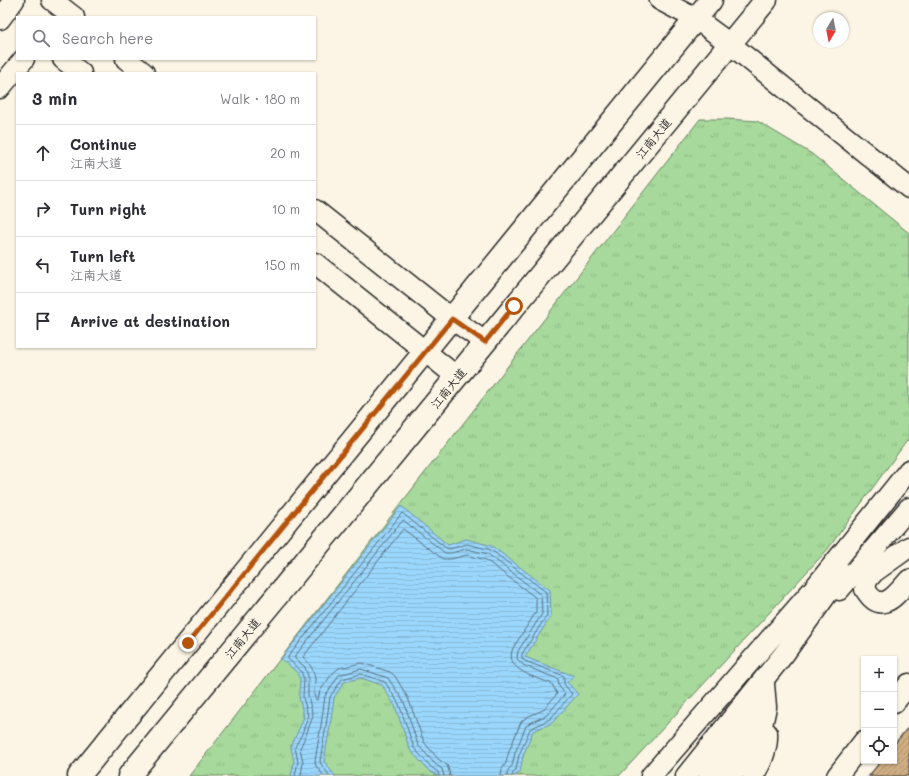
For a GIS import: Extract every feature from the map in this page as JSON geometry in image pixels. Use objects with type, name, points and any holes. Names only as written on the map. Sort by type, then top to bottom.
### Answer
[{"type":"main road","points":[[79,776],[711,0]]},
{"type":"main road","name":"江南大道","points":[[129,776],[766,0]]},
{"type":"street","points":[[660,0],[696,19],[730,44],[909,188]]},
{"type":"street","points":[[0,88],[23,60]]},
{"type":"street","points":[[64,60],[80,72]]},
{"type":"street","points":[[127,60],[143,72]]},
{"type":"street","points":[[316,211],[452,319],[485,342]]},
{"type":"street","points":[[316,264],[456,377]]},
{"type":"street","points":[[650,776],[816,586],[909,470]]},
{"type":"street","points":[[686,776],[764,680],[846,568],[909,490]]},
{"type":"street","points":[[784,654],[909,508]]},
{"type":"street","points":[[909,547],[874,572],[867,580],[865,589],[870,598],[877,602],[888,602],[909,580]]},
{"type":"street","points":[[753,776],[762,758],[768,740],[764,680]]},
{"type":"street","points":[[709,776],[739,736],[764,680]]},
{"type":"street","points":[[897,699],[909,684]]},
{"type":"street","points":[[731,776],[755,745],[766,707]]},
{"type":"street","points":[[836,776],[861,745]]},
{"type":"green space","points":[[700,119],[757,121],[812,154],[909,233],[909,438],[828,549],[619,776],[189,776]]},
{"type":"water","points":[[401,506],[448,545],[466,539],[492,546],[550,590],[551,616],[525,657],[574,676],[567,682],[578,694],[552,723],[533,731],[523,756],[520,772],[514,776],[438,776],[429,771],[410,750],[395,706],[382,685],[361,678],[344,682],[334,698],[324,761],[335,776],[291,776],[294,762],[291,747],[304,717],[299,697],[300,679],[297,672],[281,659]]},
{"type":"building","points":[[909,726],[909,776],[869,776],[879,764],[897,764],[897,741]]},
{"type":"route","points":[[188,643],[452,319],[485,342],[514,306]]}]
